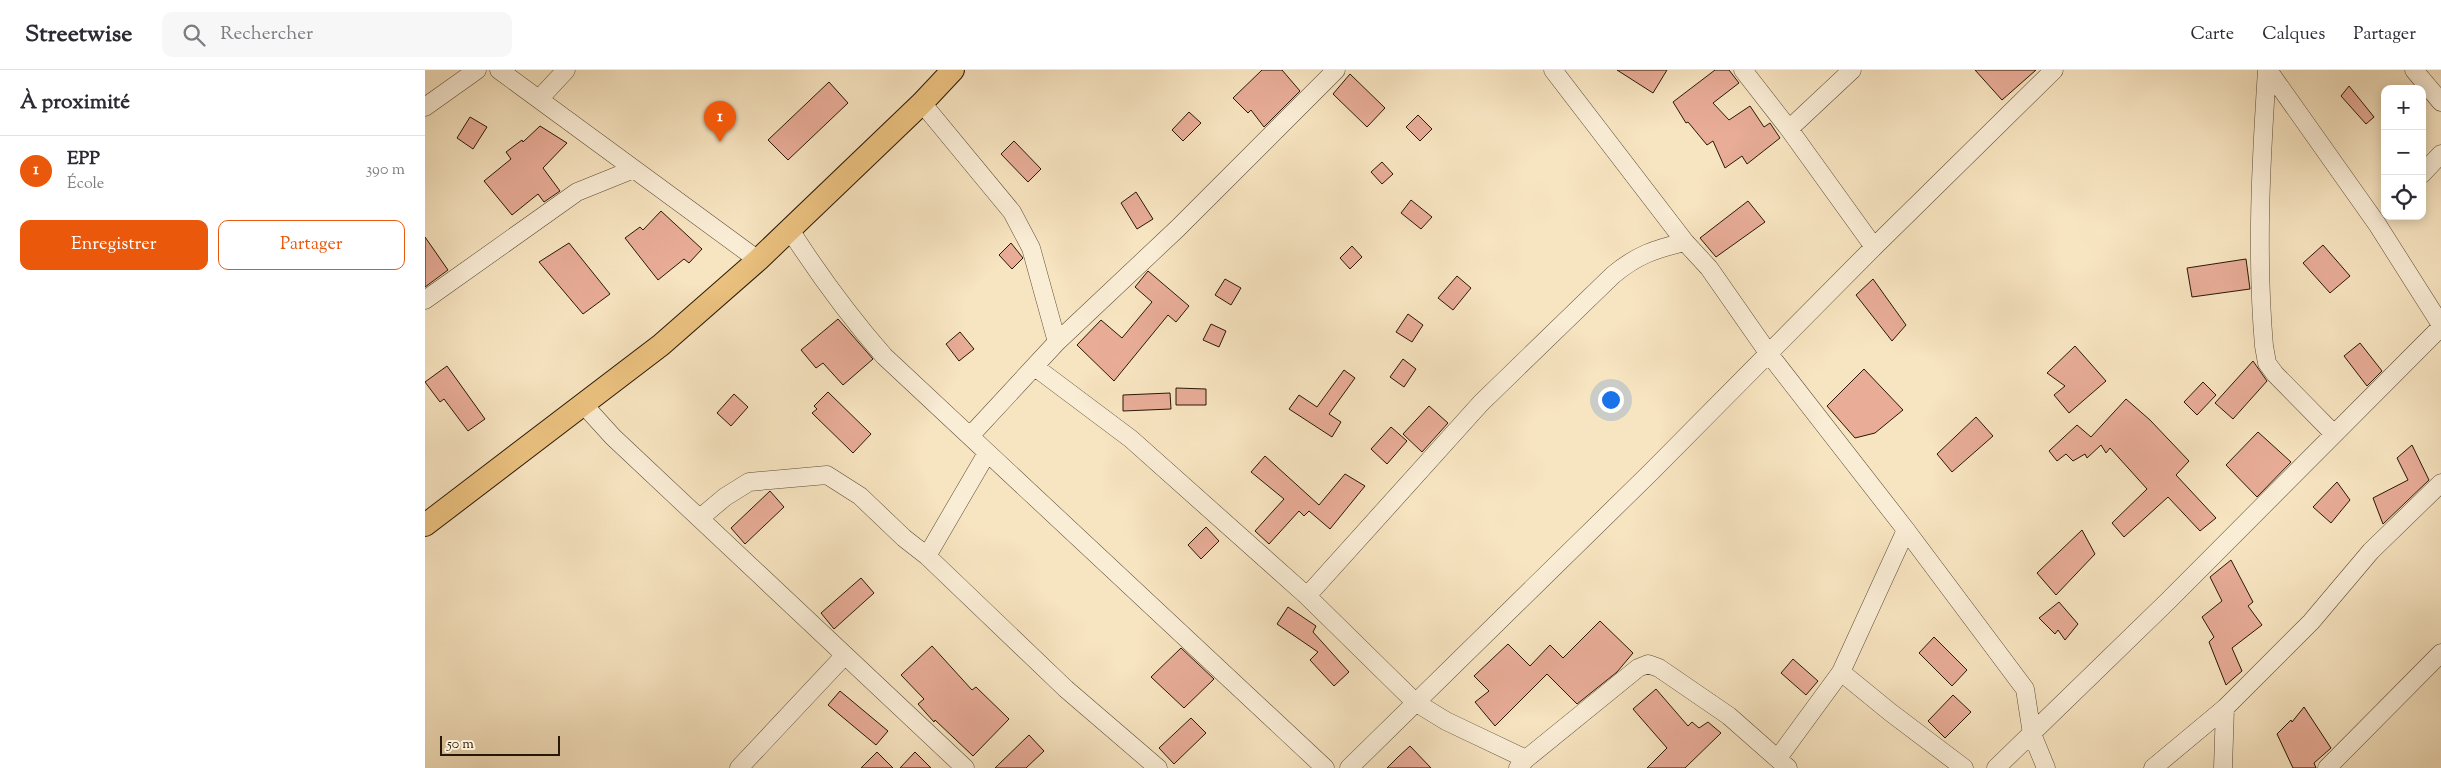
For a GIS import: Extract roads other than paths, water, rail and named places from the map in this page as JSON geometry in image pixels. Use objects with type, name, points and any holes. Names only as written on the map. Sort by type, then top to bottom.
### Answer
[{"type":"main road","points":[[425,526],[661,345],[790,230],[922,103],[953,70]]},
{"type":"street","points":[[425,107],[477,70]]},
{"type":"street","points":[[499,70],[758,260]]},
{"type":"street","points":[[539,99],[566,70]]},
{"type":"street","points":[[970,436],[1057,342],[1178,228],[1335,70]]},
{"type":"street","points":[[1553,70],[1685,242],[1709,268],[1769,354],[1906,530],[2025,689],[2032,734],[2046,768]]},
{"type":"street","points":[[1743,70],[1789,129],[1874,247]]},
{"type":"street","points":[[1789,129],[1852,70]]},
{"type":"street","points":[[1349,768],[2054,70]]},
{"type":"street","points":[[1996,768],[2168,601],[2441,326],[2381,220],[2268,70]]},
{"type":"street","points":[[2268,70],[2261,159],[2259,233],[2264,346],[2267,363],[2275,374],[2334,434]]},
{"type":"street","points":[[2417,72],[2441,102]]},
{"type":"street","points":[[922,103],[1013,212],[1031,248],[1057,342]]},
{"type":"street","points":[[2426,170],[2441,154]]},
{"type":"street","points":[[425,300],[577,192],[634,169]]},
{"type":"street","points":[[790,230],[820,277],[884,356],[1325,768]]},
{"type":"street","points":[[1307,596],[1481,403],[1613,275],[1631,260],[1653,249],[1685,242]]},
{"type":"street","points":[[1035,367],[1131,439],[1307,596],[1415,702],[1522,764],[1638,668],[1648,664],[1659,668],[1729,716],[1783,763],[1841,672],[1906,530]]},
{"type":"street","points":[[583,404],[613,436],[960,766]]},
{"type":"street","points":[[927,556],[987,453]]},
{"type":"street","points":[[700,518],[725,497],[749,482],[827,475],[860,496],[904,538],[927,556],[1066,689],[1158,768]]},
{"type":"street","points":[[2153,768],[2225,708],[2311,622],[2371,551],[2441,483]]},
{"type":"street","points":[[2327,768],[2441,653]]},
{"type":"street","points":[[739,768],[845,655]]},
{"type":"street","points":[[1841,672],[1890,712],[1965,768]]},
{"type":"street","points":[[2223,768],[2225,708]]},
{"type":"place","name":"EPP","points":[[720,142]]}]
